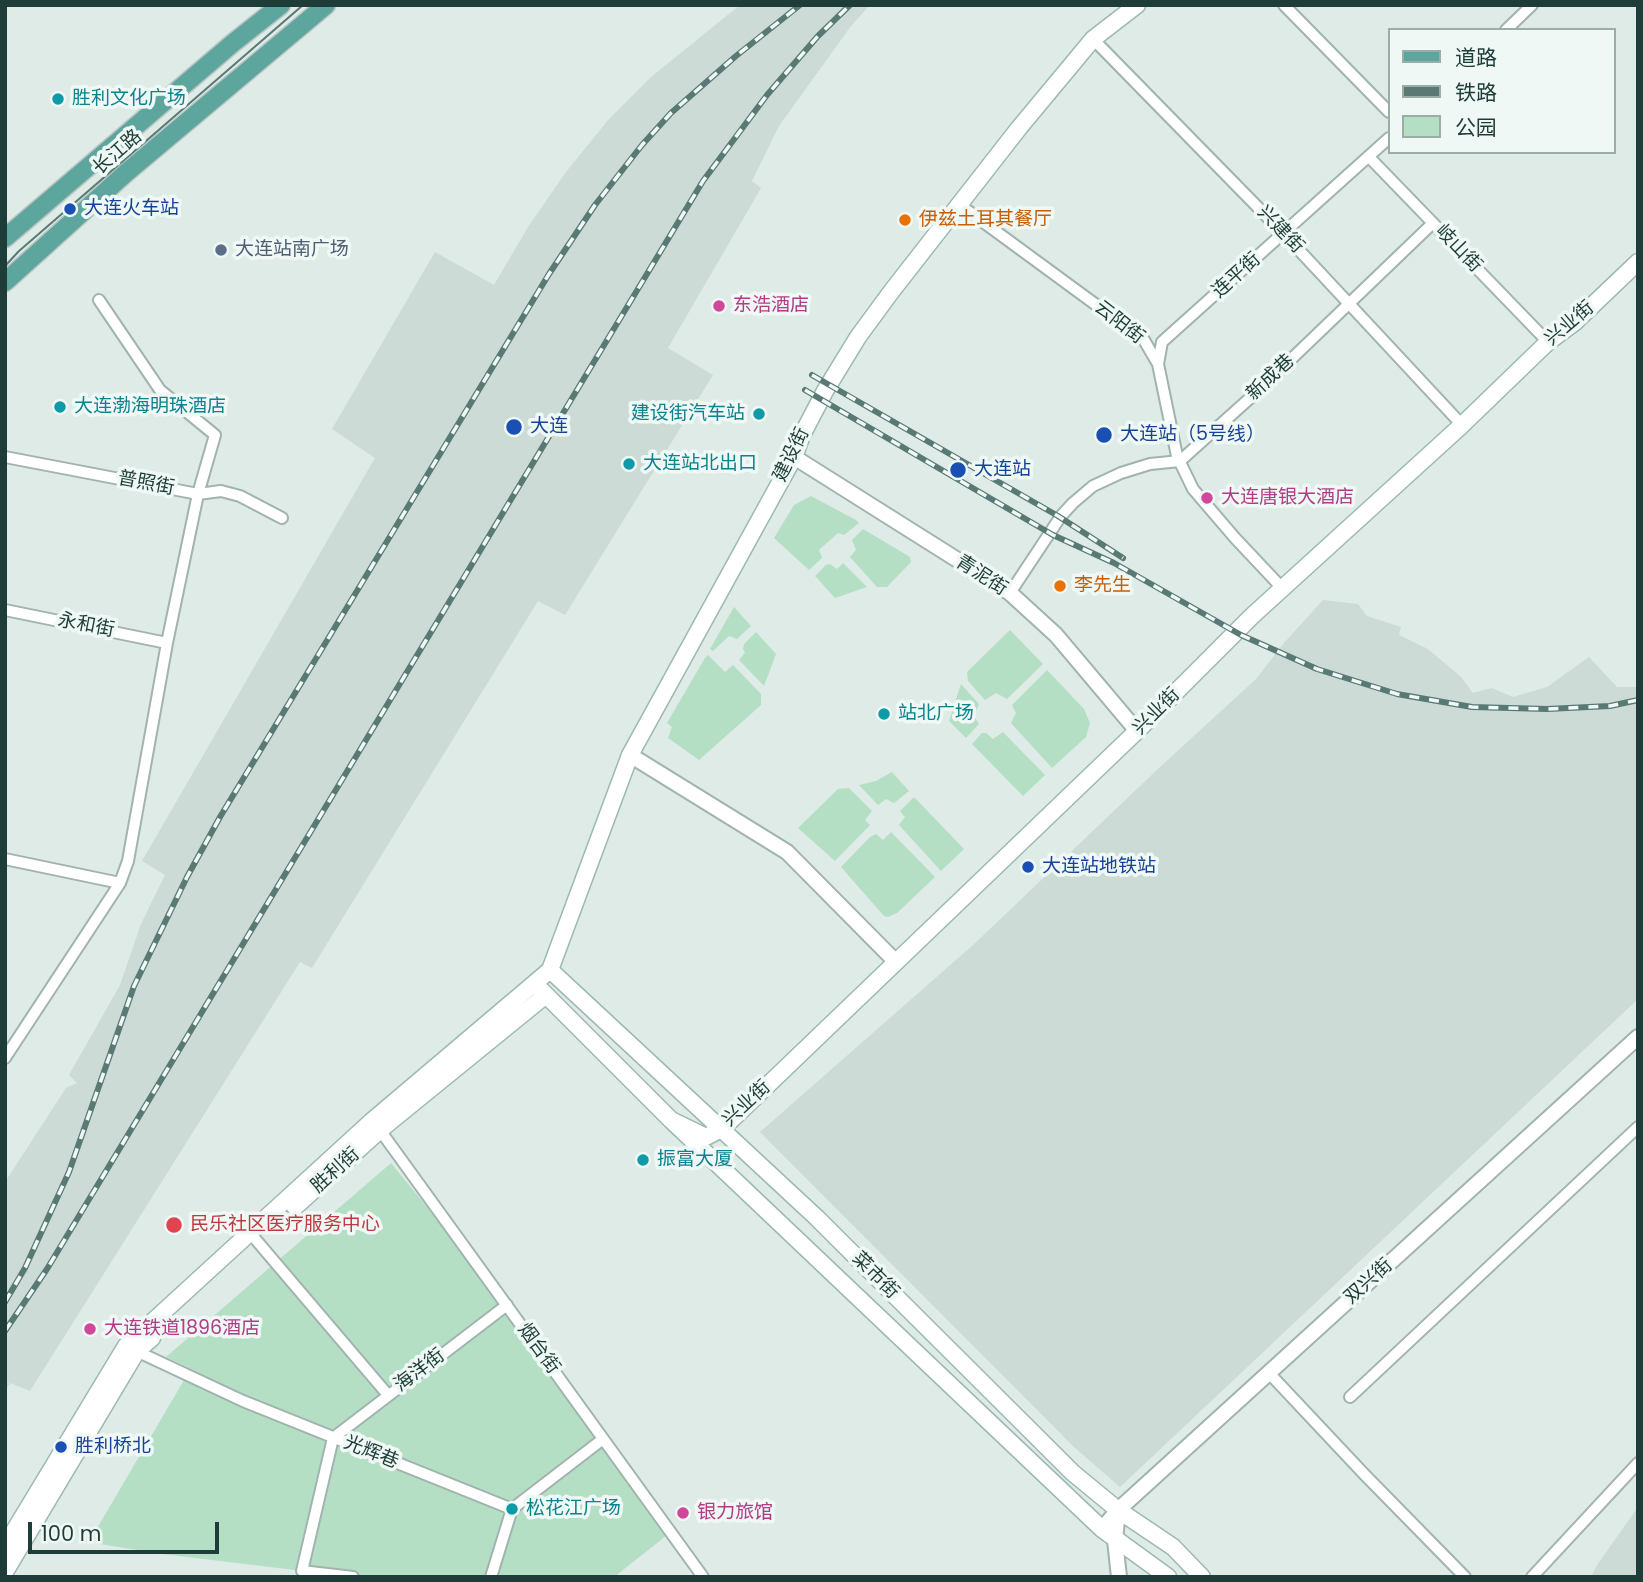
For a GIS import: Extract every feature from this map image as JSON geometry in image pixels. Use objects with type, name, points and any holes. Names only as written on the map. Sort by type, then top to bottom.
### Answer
[{"type":"main road","name":"长江路","points":[[8,277],[127,172],[326,5]]},
{"type":"main road","name":"建设街","points":[[550,970],[630,755],[794,457],[802,435],[825,391],[858,337],[891,292],[1018,128],[1093,39],[1137,5]]},
{"type":"main road","name":"长江路","points":[[5,238],[233,43],[268,9]]},
{"type":"main road","name":"兴业街","points":[[671,1120],[706,1137],[723,1128],[1138,732],[1252,616],[1638,262]]},
{"type":"main road","name":"胜利街","points":[[5,1546],[131,1349],[377,1125],[541,990],[550,970]]},
{"type":"main road","name":"菜市街","points":[[550,970],[817,1218],[1073,1472],[1118,1510],[1173,1547],[1202,1577]]},
{"type":"main road","points":[[541,990],[671,1120],[1102,1529],[1168,1577]]},
{"type":"main road","name":"胜利街","points":[[5,1572],[131,1349]]},
{"type":"street","points":[[1284,5],[1388,111]]},
{"type":"street","points":[[1508,28],[1532,5]]},
{"type":"street","name":"兴建街","points":[[1093,39],[1284,234],[1462,425]]},
{"type":"street","name":"连平街","points":[[1158,364],[1162,342],[1388,139]]},
{"type":"street","name":"岐山街","points":[[1368,157],[1548,342]]},
{"type":"street","name":"云阳街","points":[[960,205],[1144,341],[1158,364],[1177,456],[1193,489],[1283,589]]},
{"type":"street","name":"新成巷","points":[[1180,461],[1259,390],[1433,223]]},
{"type":"street","points":[[5,1058],[120,883],[128,861],[167,643],[198,494],[215,435],[160,390],[99,300]]},
{"type":"street","name":"普照街","points":[[5,457],[198,494],[221,491],[240,496],[282,518]]},
{"type":"street","name":"青泥街","points":[[794,457],[1010,593],[1056,635],[1138,732]]},
{"type":"street","points":[[1010,593],[1061,516],[1093,486],[1150,464],[1180,461]]},
{"type":"street","name":"永和街","points":[[5,610],[167,643]]},
{"type":"street","points":[[630,755],[787,852],[896,962]]},
{"type":"street","points":[[5,859],[120,883]]},
{"type":"street","name":"双兴街","points":[[1102,1529],[1118,1510],[1638,1037]]},
{"type":"street","name":"烟台街","points":[[377,1125],[703,1577]]},
{"type":"street","points":[[1350,1397],[1638,1127]]},
{"type":"street","points":[[254,1238],[388,1395]]},
{"type":"street","name":"海洋街","points":[[333,1438],[507,1305]]},
{"type":"street","name":"光辉巷","points":[[131,1349],[232,1396],[512,1509]]},
{"type":"street","points":[[1269,1373],[1363,1474],[1465,1577]]},
{"type":"street","points":[[333,1438],[302,1571],[353,1577]]},
{"type":"street","points":[[491,1577],[512,1509],[603,1439]]},
{"type":"street","points":[[1532,1577],[1638,1464]]},
{"type":"street","points":[[1118,1510],[1115,1540],[1119,1577]]},
{"type":"shaded area","points":[[740,5],[870,5],[851,26],[779,126],[752,181],[761,188],[668,348],[713,375],[565,615],[538,601],[312,968],[300,962],[30,1391],[10,1383],[5,1391],[5,1182],[66,1088],[77,1083],[69,1075],[120,985],[141,924],[165,875],[142,861],[375,458],[332,429],[435,252],[494,285],[528,227],[566,172],[609,119],[651,77]]},
{"type":"shaded area","points":[[1323,600],[1358,604],[1367,616],[1401,627],[1399,635],[1428,649],[1461,677],[1473,693],[1492,688],[1513,697],[1547,687],[1589,657],[1617,687],[1638,687],[1638,999],[1120,1487],[1074,1447],[760,1132],[973,945],[1256,679]]},
{"type":"shaded area","points":[[1638,1507],[1638,1577],[1591,1577],[1597,1565]]},
{"type":"green space","points":[[811,496],[859,523],[844,535],[838,533],[819,550],[822,558],[809,570],[774,538],[794,505]]},
{"type":"green space","points":[[863,529],[910,557],[911,562],[887,587],[877,587],[850,557],[856,550],[852,540]]},
{"type":"green space","points":[[843,563],[867,587],[835,598],[815,576],[826,565],[830,564],[837,569]]},
{"type":"green space","points":[[734,607],[751,626],[737,639],[729,636],[713,651],[710,649]]},
{"type":"green space","points":[[1010,630],[1043,664],[1007,699],[996,693],[985,700],[968,681],[967,672]]},
{"type":"green space","points":[[756,632],[776,654],[764,686],[739,660],[745,653],[744,644]]},
{"type":"green space","points":[[708,655],[725,672],[733,665],[761,694],[761,705],[699,760],[668,738],[672,727],[667,723]]},
{"type":"green space","points":[[1047,670],[1084,709],[1090,723],[1086,737],[1052,768],[1011,723],[1016,713],[1012,705]]},
{"type":"green space","points":[[961,684],[979,704],[974,716],[979,724],[966,738],[949,721]]},
{"type":"green space","points":[[1003,732],[1045,775],[1023,796],[972,744],[982,733],[993,739]]},
{"type":"green space","points":[[892,772],[909,791],[894,803],[886,799],[878,805],[859,785],[876,781]]},
{"type":"green space","points":[[849,788],[872,811],[865,820],[870,825],[835,861],[798,828],[838,789]]},
{"type":"green space","points":[[914,797],[964,849],[941,871],[899,825],[905,817],[900,811]]},
{"type":"green space","points":[[891,832],[935,877],[897,913],[888,917],[884,916],[841,867],[870,837],[876,834],[883,840]]},
{"type":"green space","points":[[391,1163],[507,1305],[671,1532],[614,1577],[353,1577],[100,1544],[96,1530],[187,1375],[188,1367],[166,1357]]},
{"type":"tram line","points":[[5,266],[303,5]]},
{"type":"railway","points":[[5,1302],[25,1268],[69,1172],[134,986],[187,877],[220,817],[549,274],[595,205],[671,113],[800,5]]},
{"type":"railway","points":[[5,1331],[47,1269],[703,181],[767,95],[818,36],[850,5]]},
{"type":"railway","points":[[812,375],[1058,516],[1123,558]]},
{"type":"railway","points":[[805,390],[1053,535],[1114,563],[1241,635],[1317,669],[1397,694],[1472,707],[1547,709],[1610,706],[1638,700]]},
{"type":"place","name":"胜利文化广场","points":[[58,99]]},
{"type":"place","name":"大连火车站","points":[[70,209]]},
{"type":"place","name":"伊兹土耳其餐厅","points":[[905,220]]},
{"type":"place","name":"大连站南广场","points":[[221,250]]},
{"type":"place","name":"东浩酒店","points":[[719,306]]},
{"type":"place","name":"大连渤海明珠酒店","points":[[60,407]]},
{"type":"place","name":"建设街汽车站","points":[[759,414]]},
{"type":"place","name":"大连","points":[[514,427]]},
{"type":"place","name":"大连站（5号线）","points":[[1104,435]]},
{"type":"place","name":"大连站北出口","points":[[629,464]]},
{"type":"place","name":"大连站","points":[[958,470]]},
{"type":"place","name":"大连唐银大酒店","points":[[1207,498]]},
{"type":"place","name":"李先生","points":[[1060,586]]},
{"type":"place","name":"站北广场","points":[[884,714]]},
{"type":"place","name":"大连站地铁站","points":[[1028,867]]},
{"type":"place","name":"振富大厦","points":[[643,1160]]},
{"type":"place","name":"民乐社区医疗服务中心","points":[[174,1225]]},
{"type":"place","name":"大连铁道1896酒店","points":[[90,1329]]},
{"type":"place","name":"胜利桥北","points":[[61,1447]]},
{"type":"place","name":"松花江广场","points":[[512,1509]]},
{"type":"place","name":"银力旅馆","points":[[683,1513]]}]
